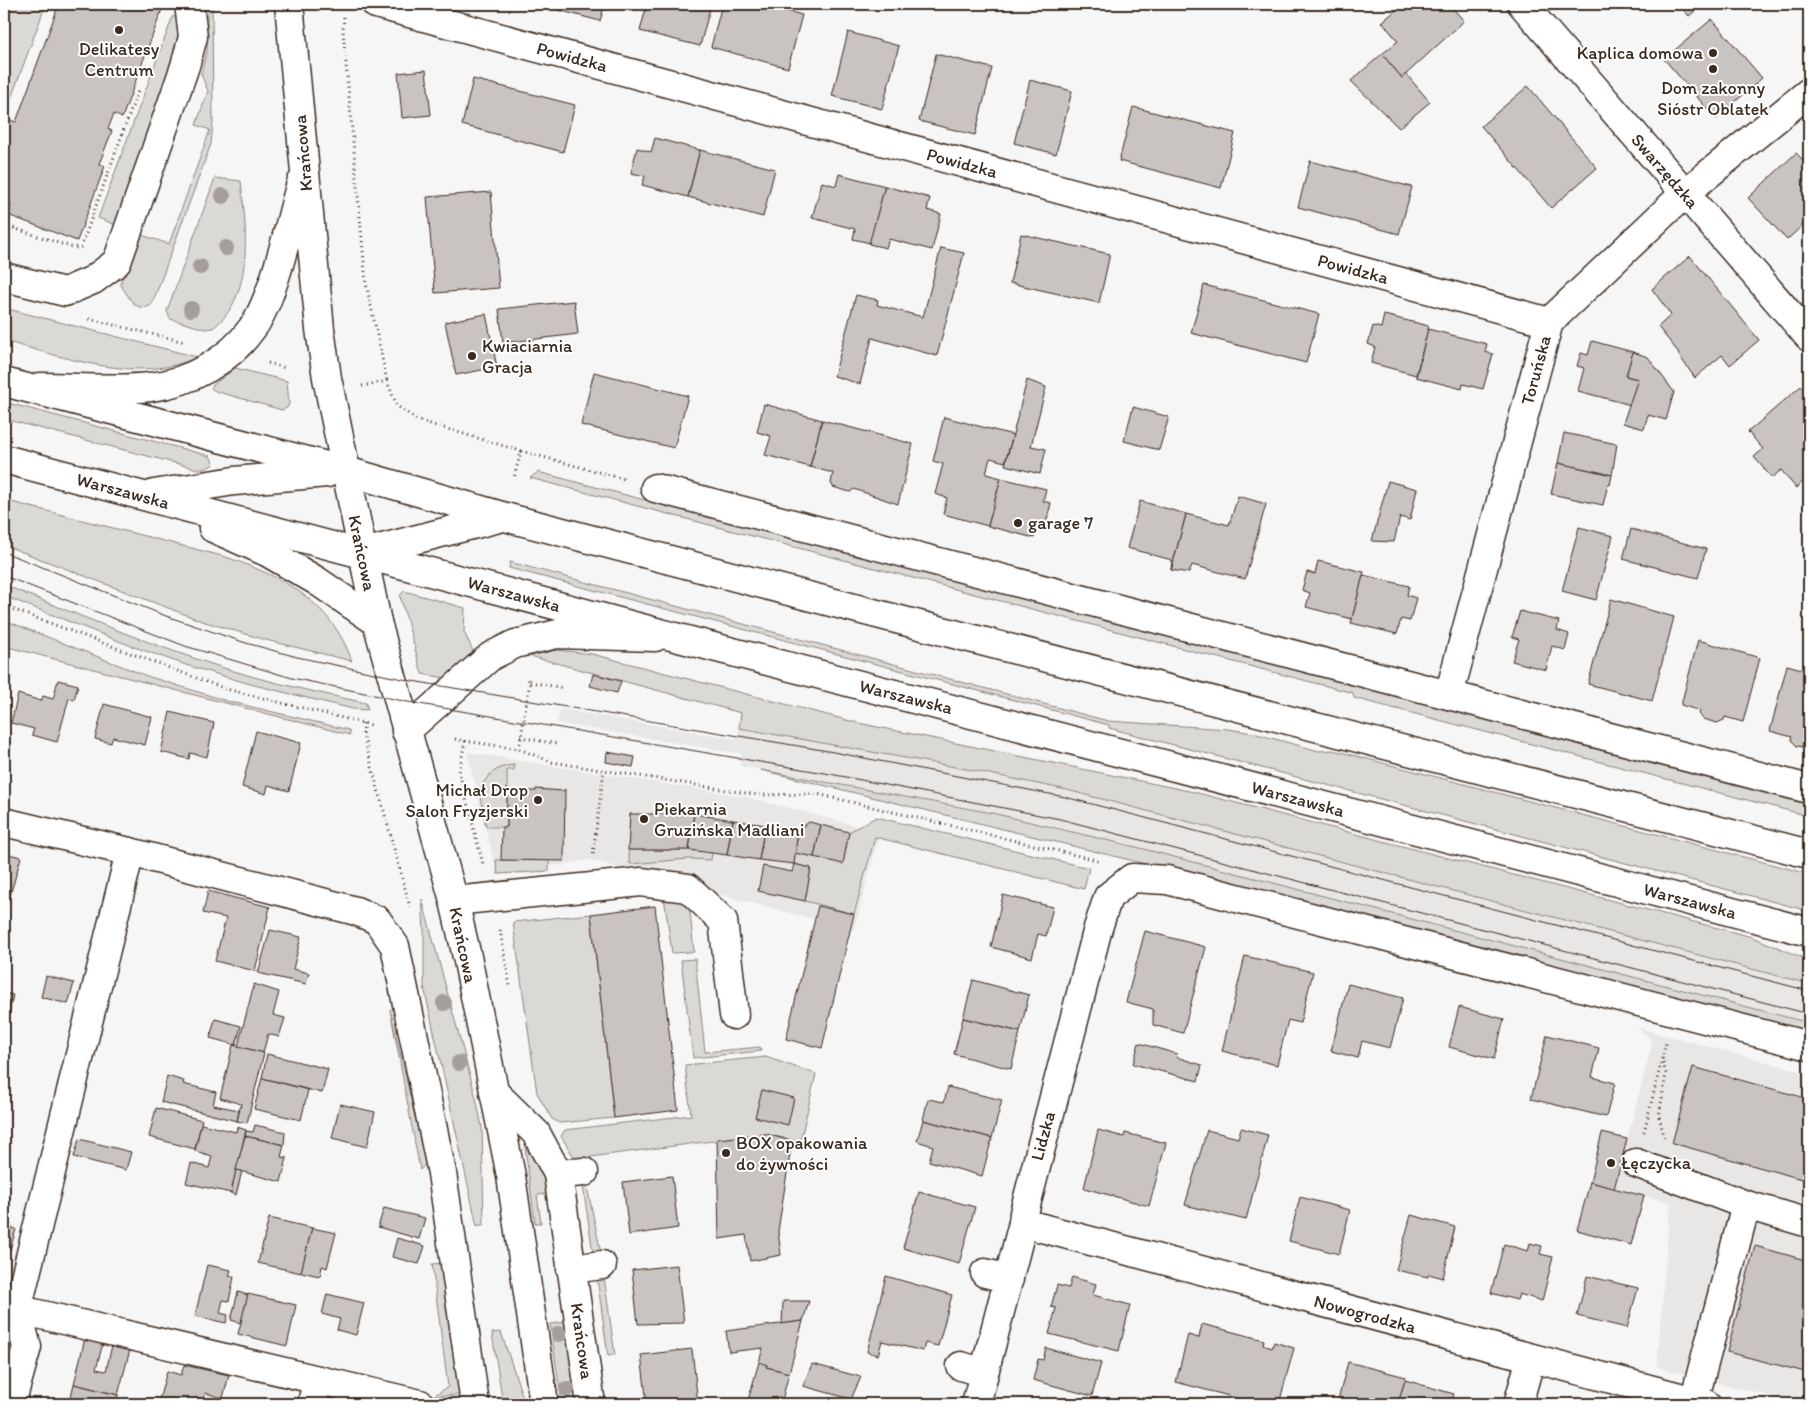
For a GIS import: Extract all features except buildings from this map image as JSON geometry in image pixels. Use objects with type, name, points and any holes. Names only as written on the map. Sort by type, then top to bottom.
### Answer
[{"type":"street","points":[[4,277],[65,292],[93,280],[116,262],[186,66],[192,37],[189,4]]},
{"type":"street","name":"Krańcowa","points":[[289,4],[320,329],[361,553],[406,731],[454,901],[494,1092],[511,1176],[544,1404]]},
{"type":"street","name":"Powidzka","points":[[376,4],[1549,322]]},
{"type":"street","name":"Swarzędzka","points":[[1522,4],[1809,337]]},
{"type":"street","name":"Toruńska","points":[[1449,696],[1549,322],[1684,194],[1809,92]]},
{"type":"street","points":[[12,385],[150,387],[198,373],[230,353],[254,326],[267,297],[305,170]]},
{"type":"street","points":[[12,385],[346,471],[505,517],[1809,854]]},
{"type":"street","points":[[216,437],[229,447],[236,456],[237,468],[234,481]]},
{"type":"street","name":"Warszawska","points":[[4,459],[675,638],[1809,932]]},
{"type":"street","points":[[143,496],[234,481],[346,471]]},
{"type":"street","points":[[655,488],[1809,789]]},
{"type":"street","points":[[143,496],[267,552],[317,581],[377,622]]},
{"type":"street","points":[[361,553],[505,517]]},
{"type":"street","points":[[406,731],[491,656],[515,644],[557,634],[675,638]]},
{"type":"street","points":[[4,822],[130,852],[356,911],[377,920],[395,946],[409,1022],[442,1173],[475,1404]]},
{"type":"street","points":[[11,1404],[27,1347],[10,1308],[130,852]]},
{"type":"street","points":[[1132,878],[1176,882],[1809,1046]]},
{"type":"street","name":"Lidzka","points":[[976,1404],[972,1369],[1016,1214],[1029,1146],[1087,925],[1108,897],[1132,878]]},
{"type":"street","points":[[454,901],[641,882],[688,888],[723,921],[734,1015]]},
{"type":"street","name":"Krańcowa","points":[[494,1092],[536,1133],[571,1173],[571,1268],[590,1404]]},
{"type":"street","points":[[1649,1167],[1746,1205],[1809,1223]]},
{"type":"street","points":[[1700,1403],[1746,1205]]},
{"type":"street","name":"Nowogrodzka","points":[[1016,1214],[1531,1358],[1700,1403]]},
{"type":"street","points":[[571,1268],[602,1265]]},
{"type":"street","points":[[10,1308],[314,1393],[420,1404]]},
{"type":"street","points":[[1518,1404],[1531,1358]]},
{"type":"path","points":[[345,13],[342,31],[366,283],[387,380],[397,406],[417,420],[521,452],[655,488]]},
{"type":"path","points":[[4,225],[74,248],[81,247],[139,89]]},
{"type":"path","points":[[88,319],[188,342]]},
{"type":"path","points":[[362,386],[387,380]]},
{"type":"path","points":[[514,478],[521,452]]},
{"type":"path","points":[[4,606],[226,689],[372,725]]},
{"type":"path","points":[[530,682],[564,688]]},
{"type":"path","points":[[363,723],[363,734],[409,899],[410,915]]},
{"type":"path","points":[[520,737],[557,744]]},
{"type":"path","points":[[465,741],[519,749],[552,762],[758,796],[817,794],[1101,861],[1132,878]]},
{"type":"path","points":[[589,887],[604,770]]},
{"type":"path","points":[[1649,1167],[1665,1142],[1660,1116],[1666,1074],[1662,1057]]},
{"type":"path","points":[[1646,1126],[1660,1068]]},
{"type":"shaded area","points":[[6,4],[46,4],[10,101],[4,99],[4,9]]},
{"type":"shaded area","points":[[207,4],[212,4],[213,123],[211,144],[153,302],[145,308],[140,307],[132,302],[120,284],[142,235],[169,244],[210,130],[196,125],[208,91],[201,74],[207,50]]},
{"type":"shaded area","points":[[173,16],[178,19],[177,49],[116,225],[98,218]]},
{"type":"shaded area","points":[[215,178],[241,181],[245,219],[245,260],[242,280],[236,298],[226,314],[213,328],[205,329],[170,319],[167,311]]},
{"type":"shaded area","points":[[4,308],[197,357],[174,365],[150,369],[101,366],[51,354],[4,341]]},
{"type":"shaded area","points":[[235,368],[287,381],[289,404],[287,408],[282,410],[215,391],[211,388]]},
{"type":"shaded area","points":[[4,402],[210,456],[214,464],[205,469],[198,469],[4,419]]},
{"type":"shaded area","points":[[538,472],[1809,805],[1809,816],[1354,698],[1353,693],[530,478]]},
{"type":"shaded area","points":[[4,500],[226,557],[267,573],[302,594],[318,607],[343,640],[352,661],[266,640],[202,621],[4,545]]},
{"type":"shaded area","points":[[510,562],[1108,721],[1228,729],[1253,733],[1319,751],[1333,750],[1809,874],[1809,911],[1109,728],[1109,725],[509,568]]},
{"type":"shaded area","points":[[4,585],[128,634],[222,668],[268,681],[366,703],[368,710],[353,709],[250,684],[186,665],[134,647],[4,596]]},
{"type":"shaded area","points":[[404,591],[465,608],[464,632],[474,653],[452,679],[422,674],[400,596]]},
{"type":"shaded area","points":[[4,620],[147,676],[227,701],[349,730],[350,735],[4,646]]},
{"type":"shaded area","points":[[557,650],[592,654],[858,723],[1194,792],[1752,937],[1809,960],[1809,984],[1067,790],[966,769],[739,728],[741,713],[530,656]]},
{"type":"shaded area","points":[[560,709],[737,739],[739,728],[966,769],[1067,790],[1809,984],[1809,1023],[1059,828],[945,803],[740,766],[741,754],[557,723]]},
{"type":"shaded area","points":[[467,752],[747,797],[880,832],[854,930],[590,860],[497,875]]},
{"type":"shaded area","points":[[514,765],[514,770],[507,770],[507,827],[486,827],[479,791],[485,780],[497,769]]},
{"type":"shaded area","points":[[761,770],[992,813],[1140,848],[1809,1023],[1809,1034],[1134,861]]},
{"type":"shaded area","points":[[876,817],[1089,868],[1084,889],[875,837],[854,914],[805,901],[811,868],[794,864],[795,853],[843,863],[849,832]]},
{"type":"shaded area","points":[[628,850],[712,852],[711,860],[688,859],[630,864]]},
{"type":"shaded area","points":[[496,860],[549,860],[549,871],[498,874]]},
{"type":"shaded area","points":[[664,897],[689,902],[694,952],[672,953]]},
{"type":"shaded area","points":[[422,899],[476,1098],[482,1127],[484,1224],[477,1226],[424,987]]},
{"type":"shaded area","points":[[591,914],[614,1118],[559,1123],[552,1119],[537,1093],[513,922]]},
{"type":"shaded area","points":[[695,959],[705,1052],[760,1047],[761,1051],[693,1058],[681,960]]},
{"type":"shaded area","points":[[390,1009],[426,1164],[420,1170]]},
{"type":"shaded area","points":[[1635,1027],[1809,1073],[1809,1404],[1801,1404],[1657,1367],[1670,1203],[1614,1189],[1652,1043],[1647,1035]]},
{"type":"shaded area","points":[[766,1057],[816,1074],[800,1142],[766,1134],[575,1159],[561,1136],[565,1130],[691,1115],[685,1065]]},
{"type":"shaded area","points":[[525,1147],[541,1171],[548,1194],[537,1195],[541,1223],[535,1223]]},
{"type":"shaded area","points":[[583,1186],[587,1186],[601,1253],[593,1253]]},
{"type":"shaded area","points":[[444,1263],[462,1390],[459,1395],[433,1396],[448,1387],[432,1264]]},
{"type":"shaded area","points":[[597,1277],[604,1277],[615,1355],[608,1356]]},
{"type":"shaded area","points":[[566,1322],[578,1404],[562,1404],[550,1324]]},
{"type":"shaded area","points":[[501,1332],[525,1404],[503,1404],[492,1333]]},
{"type":"tram line","points":[[4,552],[166,616],[246,643],[297,657],[412,681],[828,751],[1065,797],[1809,991]]},
{"type":"tram line","points":[[4,576],[185,646],[292,678],[408,702],[825,773],[1060,819],[1809,1014]]},
{"type":"place","name":"Delikatesy Centrum","points":[[119,30]]},
{"type":"place","name":"Kaplica domowa","points":[[1713,53]]},
{"type":"place","name":"Dom zakonny Sióstr Oblatek","points":[[1713,69]]},
{"type":"place","name":"Kwiaciarnia Gracja","points":[[472,356]]},
{"type":"place","name":"garage 7","points":[[1018,523]]},
{"type":"place","name":"Michał Drop Salon Fryzjerski","points":[[538,800]]},
{"type":"place","name":"Piekarnia Gruzińska Madliani","points":[[644,819]]},
{"type":"place","name":"BOX opakowania do żywności","points":[[726,1153]]},
{"type":"place","name":"Łęczycka","points":[[1611,1163]]}]
